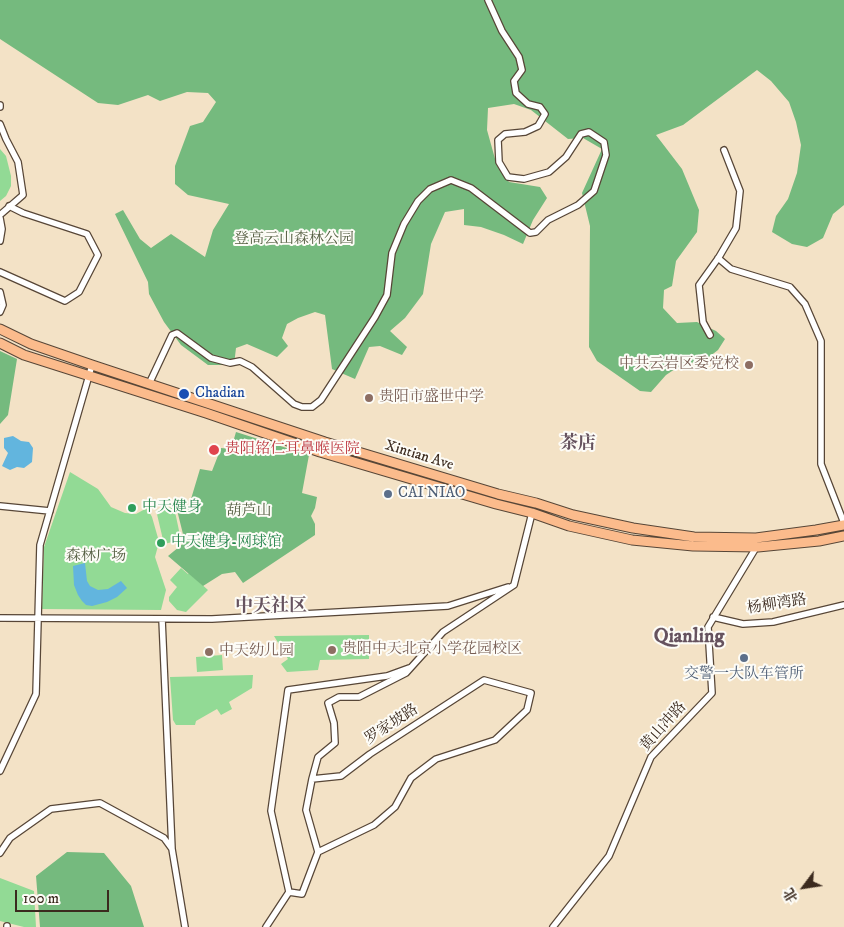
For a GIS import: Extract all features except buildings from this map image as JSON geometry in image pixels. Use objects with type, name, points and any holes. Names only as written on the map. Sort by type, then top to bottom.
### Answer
[{"type":"main road","name":"Xintian Ave","points":[[0,329],[32,344],[92,365],[325,442],[498,494],[536,502],[573,515],[634,528],[694,537],[756,538],[816,530],[844,524]]},
{"type":"main road","name":"Xintian Ave","points":[[0,343],[24,356],[206,413],[320,452],[532,513],[570,526],[632,540],[693,546],[758,547],[819,541],[844,536]]},
{"type":"street","points":[[149,384],[172,335],[177,333],[211,358],[230,363],[240,361],[252,367],[294,404],[302,407],[312,407],[321,400],[380,310],[387,295],[392,253],[404,224],[418,201],[430,189],[451,180],[471,188],[530,233],[536,232],[548,220],[578,205],[594,191],[606,155],[604,142],[589,132],[581,134],[566,157],[549,172],[524,180],[508,177],[500,162],[498,140],[505,134],[525,132],[538,126],[545,114],[540,107],[528,104],[516,93],[514,81],[522,70],[519,57],[502,31],[488,0]]},
{"type":"street","points":[[0,124],[18,162],[23,194],[0,216],[2,229],[0,241]]},
{"type":"street","points":[[710,335],[703,322],[699,285],[736,228],[740,191],[724,150]]},
{"type":"street","points":[[0,272],[65,301],[79,292],[98,255],[87,234],[22,213],[9,206]]},
{"type":"street","points":[[718,258],[731,269],[790,287],[805,304],[821,341],[821,464],[844,524]]},
{"type":"street","points":[[0,292],[3,305],[0,312]]},
{"type":"street","points":[[0,771],[36,694],[40,545],[92,365]]},
{"type":"street","points":[[0,506],[50,511]]},
{"type":"street","points":[[289,892],[302,894],[318,852],[306,810],[318,756],[335,743],[334,723],[328,703],[339,696],[359,697],[406,673],[443,632],[514,585],[532,513]]},
{"type":"street","points":[[756,538],[758,547]]},
{"type":"street","name":"黄山冲路","points":[[554,927],[609,856],[651,757],[712,693],[708,627],[758,547]]},
{"type":"street","points":[[0,618],[212,619],[448,606],[514,585]]},
{"type":"street","name":"杨柳湾路","points":[[714,617],[743,624],[772,622],[844,605]]},
{"type":"street","points":[[162,619],[172,849],[185,927]]},
{"type":"street","points":[[266,927],[289,892],[271,811],[288,690],[386,676],[411,668]]},
{"type":"street","name":"罗家坡路","points":[[312,779],[341,776],[370,754],[484,680],[531,693],[527,710],[495,740],[436,759],[412,778],[395,807],[374,825],[318,852]]},
{"type":"street","points":[[0,853],[10,838],[51,808],[100,803],[164,838],[172,849]]},
{"type":"green space","name":"登高云山森林公园","points":[[0,0],[844,0],[844,205],[833,214],[823,238],[807,247],[792,244],[772,232],[776,216],[788,199],[797,173],[801,145],[789,102],[771,81],[757,70],[683,125],[656,135],[682,169],[699,210],[697,232],[676,261],[672,286],[664,290],[663,308],[677,323],[697,322],[716,331],[725,339],[718,350],[701,363],[684,363],[666,375],[651,392],[640,391],[597,361],[589,347],[590,226],[582,193],[602,149],[583,138],[568,139],[531,110],[514,104],[488,108],[487,130],[497,166],[509,182],[540,187],[547,198],[533,220],[523,244],[481,227],[464,225],[464,209],[445,212],[431,244],[423,294],[405,318],[390,331],[407,347],[402,355],[380,346],[369,347],[355,379],[332,369],[325,315],[315,312],[287,324],[282,338],[288,346],[277,357],[247,344],[236,348],[234,365],[208,365],[181,345],[164,322],[149,294],[148,282],[115,214],[123,210],[140,239],[151,248],[171,234],[205,257],[213,230],[229,204],[188,195],[175,184],[175,166],[190,126],[203,122],[216,102],[208,93],[187,92],[160,101],[148,95],[118,105],[98,103],[0,39]]},
{"type":"green space","points":[[0,149],[6,156],[11,176],[11,186],[6,196],[0,201]]},
{"type":"green space","points":[[0,351],[17,359],[8,415],[0,424]]},
{"type":"green space","name":"葫芦山","points":[[236,432],[309,455],[302,493],[317,497],[311,516],[315,524],[315,535],[243,583],[235,572],[222,574],[203,586],[168,556],[185,542],[176,506],[188,509],[200,469],[212,471],[221,448],[231,449]]},
{"type":"green space","name":"森林广场","points":[[70,472],[98,489],[111,507],[125,513],[136,514],[147,508],[152,517],[158,538],[155,557],[166,590],[161,610],[42,609],[44,547]]},
{"type":"green space","points":[[174,507],[181,540],[164,544],[156,510]]},
{"type":"green space","points":[[181,568],[208,590],[186,612],[177,610],[169,601],[169,597],[177,587],[170,580]]},
{"type":"green space","points":[[369,635],[369,659],[320,660],[318,670],[287,672],[281,664],[288,659],[274,636]]},
{"type":"green space","points":[[222,655],[223,670],[197,672],[196,657]]},
{"type":"green space","points":[[253,675],[252,688],[229,702],[232,709],[221,715],[217,709],[196,721],[195,725],[176,725],[173,720],[170,677]]},
{"type":"green space","points":[[67,852],[104,853],[131,886],[144,927],[40,927],[36,876]]},
{"type":"green space","points":[[0,878],[34,891],[36,927],[24,927],[0,921]]},
{"type":"water","points":[[13,436],[21,441],[29,442],[33,448],[32,462],[24,468],[17,467],[10,470],[2,466],[8,453],[4,448],[4,438]]},
{"type":"water","points":[[85,563],[87,581],[90,586],[98,590],[108,589],[121,581],[127,588],[117,597],[107,602],[92,606],[86,605],[78,595],[74,585],[73,566]]},
{"type":"place","name":"中共云岩区委党校","points":[[749,365]]},
{"type":"place","name":"Chadian","points":[[184,394]]},
{"type":"place","name":"贵阳市盛世中学","points":[[369,398]]},
{"type":"place","name":"贵阳铭仁耳鼻喉医院","points":[[214,450]]},
{"type":"place","name":"CAI NIAO","points":[[388,494]]},
{"type":"place","name":"中天健身","points":[[132,508]]},
{"type":"place","name":"中天健身-网球馆","points":[[161,543]]},
{"type":"place","name":"贵阳中天北京小学花园校区","points":[[332,650]]},
{"type":"place","name":"中天幼儿园","points":[[209,652]]},
{"type":"place","name":"交警一大队车管所","points":[[744,658]]},
{"type":"district","name":"茶店","points":[[578,444]]},
{"type":"district","name":"中天社区","points":[[271,607]]},
{"type":"district","name":"Qianling","points":[[689,638]]}]
